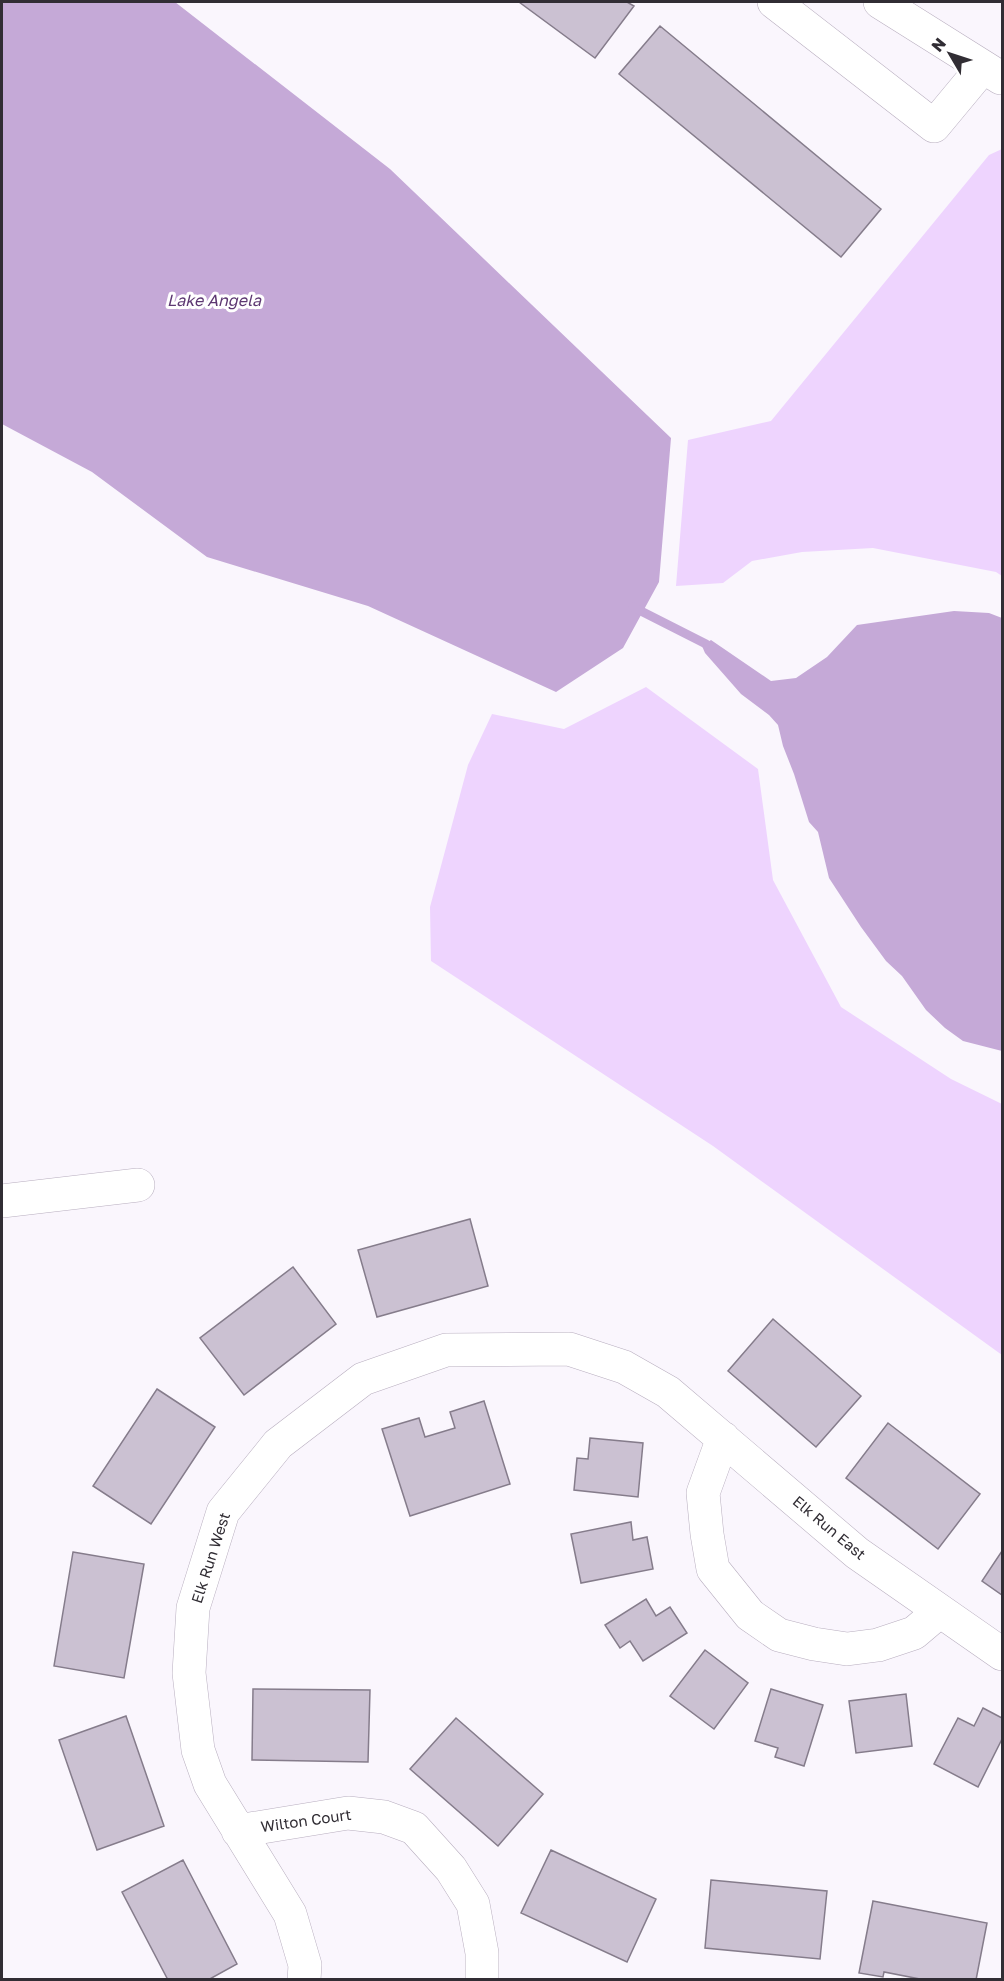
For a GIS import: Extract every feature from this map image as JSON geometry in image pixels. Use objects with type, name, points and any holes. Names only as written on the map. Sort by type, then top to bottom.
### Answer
[{"type":"street","points":[[774,2],[934,126],[993,73],[880,2]]},
{"type":"street","points":[[2,1201],[138,1185]]},
{"type":"street","name":"Elk Run East","points":[[569,1349],[624,1367],[668,1392],[856,1553],[1002,1654]]},
{"type":"street","name":"Elk Run West","points":[[304,1980],[305,1965],[290,1914],[210,1784],[198,1750],[189,1673],[194,1608],[223,1512],[278,1444],[363,1379],[446,1350],[569,1349]]},
{"type":"street","points":[[723,1438],[703,1493],[707,1534],[713,1569],[750,1616],[779,1635],[847,1649],[878,1645],[914,1633],[940,1611]]},
{"type":"street","name":"Wilton Court","points":[[238,1831],[348,1813],[384,1817],[414,1828],[451,1869],[473,1904],[482,1953],[482,1980]]},
{"type":"shaded area","points":[[1002,149],[1002,576],[996,572],[873,548],[802,552],[752,561],[723,583],[676,586],[688,440],[771,421],[989,155]]},
{"type":"shaded area","points":[[646,687],[758,769],[773,880],[841,1007],[951,1079],[1002,1104],[1002,1355],[713,1146],[431,961],[430,907],[468,765],[492,714],[564,729]]},
{"type":"water","name":"Lake Angela","points":[[2,2],[175,2],[390,169],[671,438],[659,582],[623,648],[556,692],[368,606],[207,557],[92,472],[2,424]]},
{"type":"water","points":[[954,611],[989,613],[1002,618],[1002,1051],[963,1041],[945,1028],[926,1010],[902,976],[886,961],[829,878],[818,832],[809,822],[778,725],[769,715],[741,694],[705,653],[702,646],[711,640],[771,681],[796,678],[827,657],[857,625]]},
{"type":"building","points":[[519,2],[627,2],[634,6],[595,58]]},
{"type":"building","points":[[660,26],[881,209],[841,257],[619,74]]},
{"type":"building","points":[[470,1219],[488,1286],[377,1317],[358,1250]]},
{"type":"building","points":[[293,1267],[336,1324],[244,1395],[200,1338]]},
{"type":"building","points":[[773,1319],[861,1396],[816,1447],[728,1371]]},
{"type":"building","points":[[157,1389],[215,1427],[151,1524],[93,1486]]},
{"type":"building","points":[[484,1401],[510,1484],[410,1516],[382,1429],[419,1418],[425,1437],[455,1428],[450,1412]]},
{"type":"building","points":[[888,1423],[980,1494],[938,1549],[846,1478]]},
{"type":"building","points":[[590,1438],[643,1443],[638,1497],[574,1490],[577,1458],[588,1459]]},
{"type":"building","points":[[631,1522],[633,1540],[647,1537],[653,1569],[581,1583],[571,1534]]},
{"type":"building","points":[[1002,1551],[1002,1595],[982,1581]]},
{"type":"building","points":[[73,1552],[144,1564],[124,1678],[54,1666]]},
{"type":"building","points":[[646,1599],[656,1616],[670,1607],[687,1633],[643,1661],[630,1641],[620,1648],[605,1625]]},
{"type":"building","points":[[705,1650],[748,1683],[714,1729],[670,1696]]},
{"type":"building","points":[[253,1689],[370,1690],[368,1762],[252,1760]]},
{"type":"building","points":[[771,1689],[823,1705],[804,1766],[775,1757],[778,1748],[755,1741]]},
{"type":"building","points":[[906,1694],[912,1746],[856,1753],[849,1701]]},
{"type":"building","points":[[983,1708],[1002,1718],[1002,1739],[978,1787],[934,1764],[958,1718],[974,1726]]},
{"type":"building","points":[[126,1716],[164,1826],[97,1850],[59,1740]]},
{"type":"building","points":[[456,1718],[543,1794],[498,1846],[410,1769]]},
{"type":"building","points":[[551,1850],[656,1899],[627,1962],[521,1913]]},
{"type":"building","points":[[183,1860],[237,1964],[208,1980],[168,1980],[122,1892]]},
{"type":"building","points":[[711,1880],[827,1891],[820,1959],[705,1948]]},
{"type":"building","points":[[873,1901],[987,1923],[976,1980],[925,1980],[884,1972],[883,1977],[859,1973]]},
{"type":"waterway","points":[[633,607],[706,644]]}]
